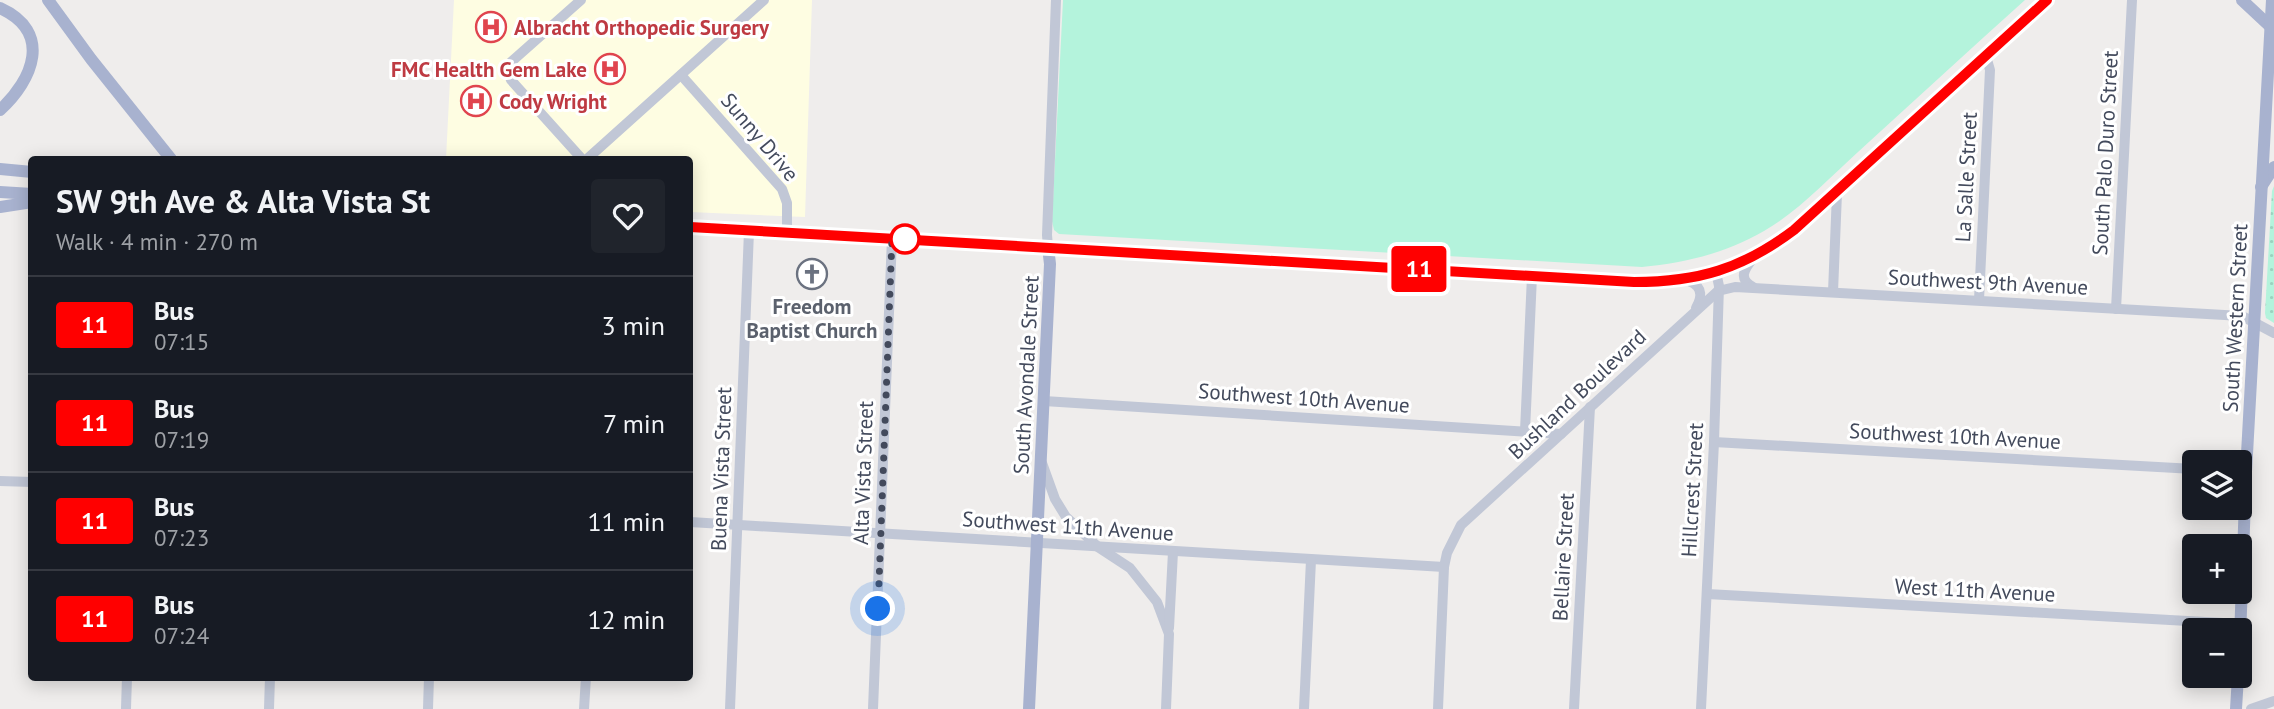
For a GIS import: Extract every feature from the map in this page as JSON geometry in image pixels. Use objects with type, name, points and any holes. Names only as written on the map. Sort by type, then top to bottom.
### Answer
[{"type":"main road","points":[[48,0],[169,156]]},
{"type":"main road","points":[[693,228],[1634,282],[1690,282],[1754,257],[1794,230],[2048,0]]},
{"type":"main road","points":[[2242,0],[2272,28]]},
{"type":"main road","name":"South Western Street","points":[[2245,450],[2272,0]]},
{"type":"main road","points":[[0,8],[25,27],[33,50],[29,74],[10,101],[0,110]]},
{"type":"main road","points":[[2260,187],[2274,167]]},
{"type":"main road","points":[[3,170],[28,172]]},
{"type":"main road","points":[[0,192],[28,194]]},
{"type":"main road","points":[[0,207],[28,203]]},
{"type":"main road","name":"South Avondale Street","points":[[1028,709],[1044,401],[1050,260],[1048,247]]},
{"type":"main road","name":"South Western Street","points":[[2241,618],[2242,520]]},
{"type":"main road","points":[[2236,709],[2237,688]]},
{"type":"street","points":[[581,0],[511,62],[508,72],[511,80],[581,156]]},
{"type":"street","points":[[587,156],[764,0]]},
{"type":"street","name":"South Avondale Street","points":[[1048,247],[1046,235],[1056,0]]},
{"type":"street","name":"South Palo Duro Street","points":[[2116,309],[2132,0]]},
{"type":"street","name":"La Salle Street","points":[[1979,300],[1990,70],[1986,56]]},
{"type":"street","name":"Sunny Drive","points":[[681,75],[782,189],[788,203],[787,233]]},
{"type":"street","points":[[1833,292],[1837,193]]},
{"type":"street","name":"Buena Vista Street","points":[[730,709],[749,231]]},
{"type":"street","name":"Alta Vista Street","points":[[873,709],[892,238]]},
{"type":"street","points":[[1754,257],[1743,277],[1748,284],[1756,288]]},
{"type":"street","name":"Hillcrest Street","points":[[1701,709],[1714,442],[1718,289],[1716,272]]},
{"type":"street","points":[[1525,432],[1532,276]]},
{"type":"street","points":[[1690,282],[1718,289]]},
{"type":"street","points":[[1690,282],[1701,294],[1694,312]]},
{"type":"street","name":"Southwest 9th Avenue","points":[[1718,289],[1756,288],[2242,316],[2274,333]]},
{"type":"street","name":"Bushland Boulevard","points":[[1444,567],[1447,553],[1461,525],[1718,289]]},
{"type":"street","name":"Southwest 10th Avenue","points":[[1044,401],[1562,434]]},
{"type":"street","name":"Bellaire Street","points":[[1574,709],[1590,407]]},
{"type":"street","name":"Southwest 10th Avenue","points":[[1714,442],[2182,468]]},
{"type":"street","points":[[1041,458],[1055,499],[1066,517],[1098,547],[1130,568],[1157,602],[1169,634]]},
{"type":"street","points":[[0,481],[28,482]]},
{"type":"street","name":"Southwest 11th Avenue","points":[[693,522],[1444,567]]},
{"type":"street","points":[[1166,709],[1173,552]]},
{"type":"street","points":[[1304,709],[1311,560]]},
{"type":"street","points":[[1438,709],[1444,567]]},
{"type":"street","name":"West 11th Avenue","points":[[1707,594],[2182,621]]},
{"type":"street","points":[[125,709],[127,681]]},
{"type":"street","points":[[269,709],[270,681]]},
{"type":"street","points":[[428,709],[429,681]]},
{"type":"street","points":[[584,709],[586,681]]},
{"type":"street","points":[[2258,708],[2274,701]]},
{"type":"shaded area","points":[[454,0],[812,0],[805,217],[693,212],[693,156],[446,156]]},
{"type":"green space","points":[[1063,0],[2025,0],[1813,194],[1777,223],[1750,239],[1720,251],[1689,260],[1642,267],[1059,234],[1054,230],[1052,221]]},
{"type":"green space","points":[[2274,186],[2274,323],[2266,318],[2265,313]]},
{"type":"bus line","name":"11","points":[[693,227],[1634,282],[1684,280],[1716,272],[1754,257],[1794,230],[2047,0]]},
{"type":"place","name":"Albracht Orthopedic Surgery","points":[[491,27]]},
{"type":"place","name":"FMC Health Gem Lake","points":[[610,69]]},
{"type":"place","name":"Cody Wright","points":[[476,101]]},
{"type":"place","name":"Freedom Baptist Church","points":[[812,274]]},
{"type":"route","points":[[878,609],[892,238],[905,239]]}]
